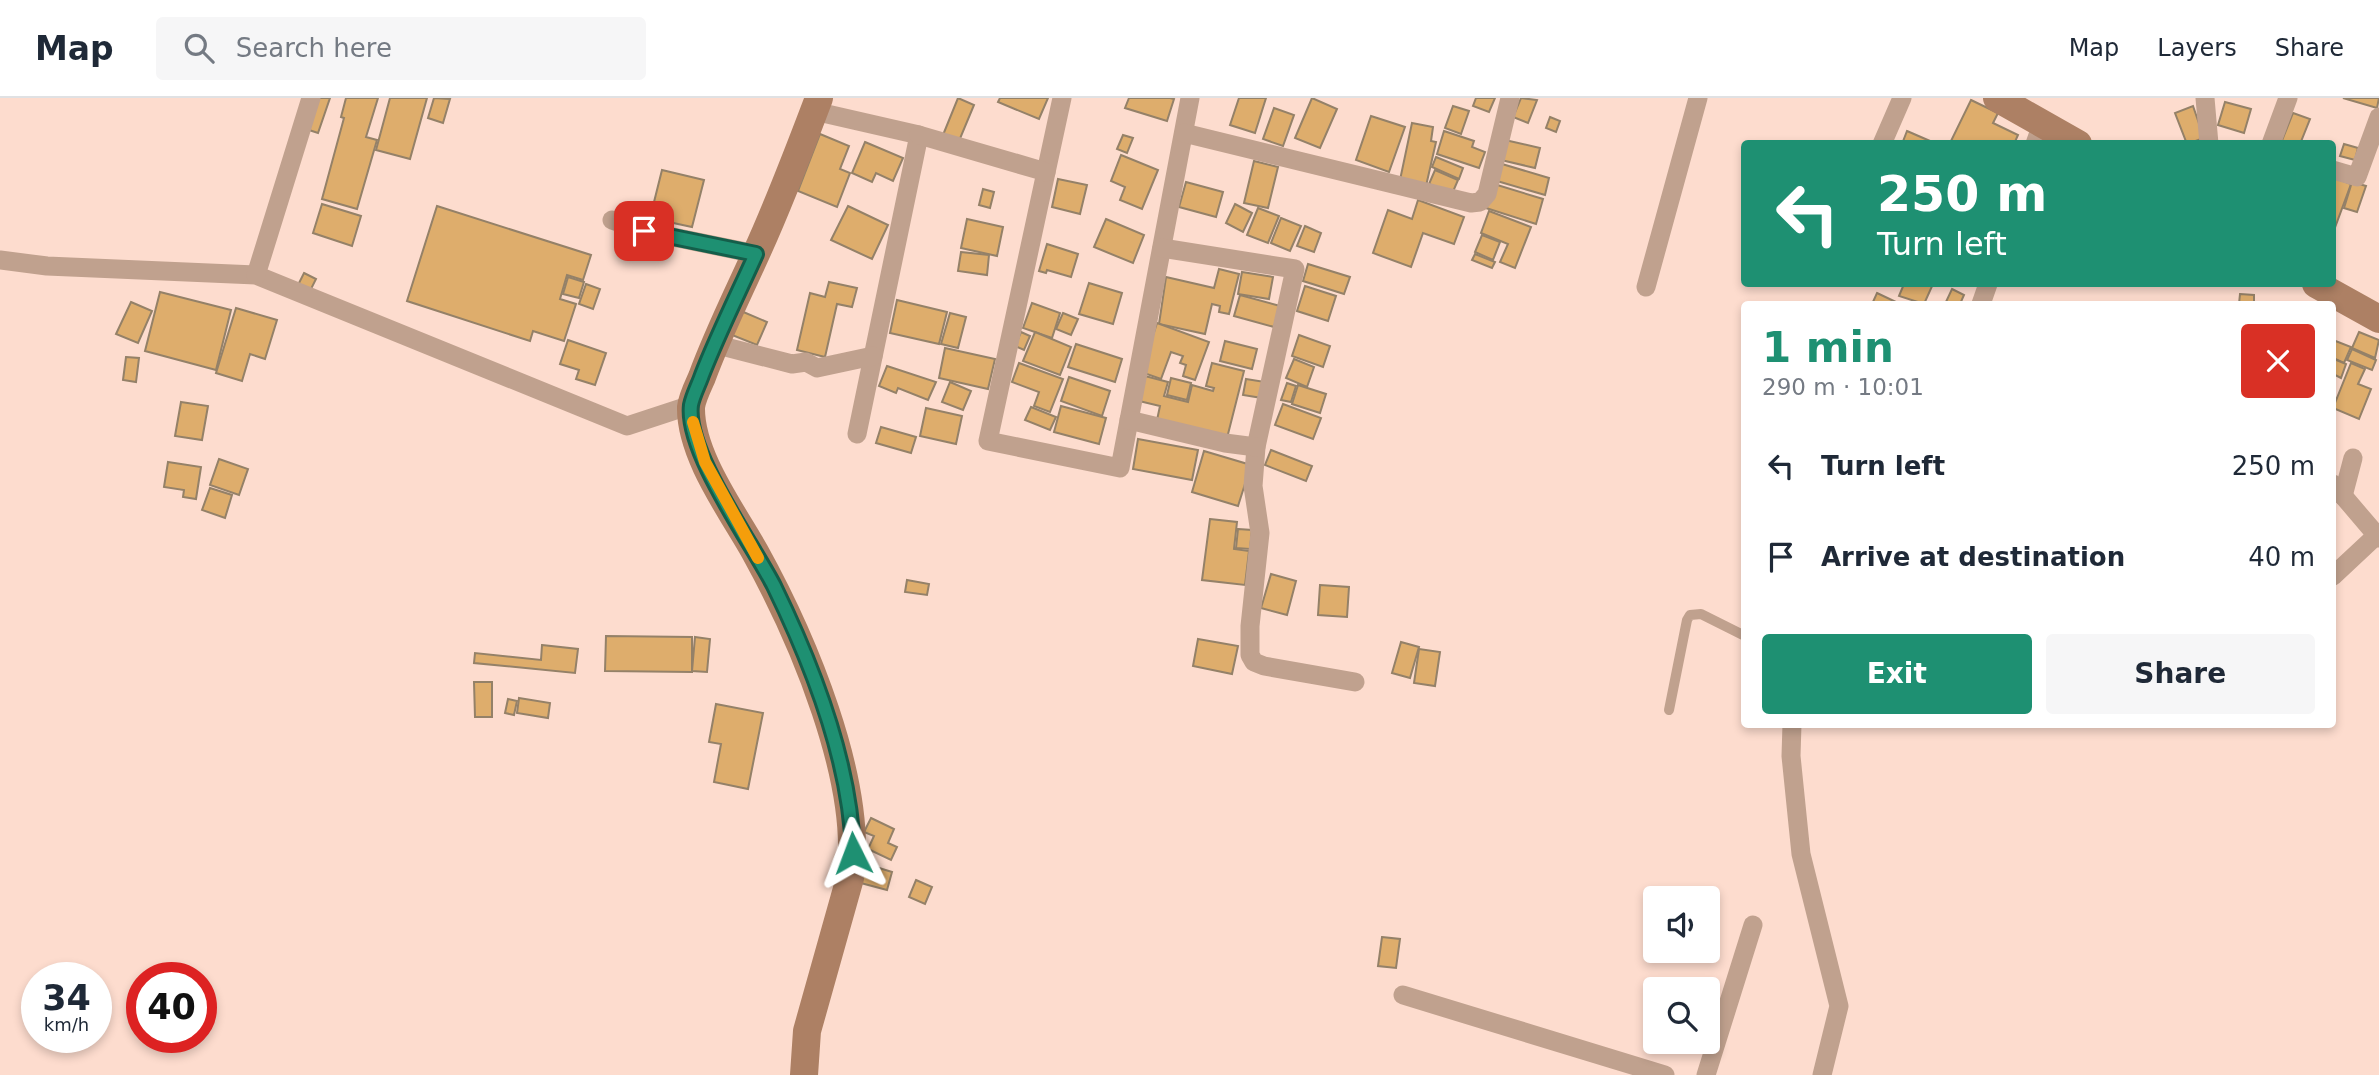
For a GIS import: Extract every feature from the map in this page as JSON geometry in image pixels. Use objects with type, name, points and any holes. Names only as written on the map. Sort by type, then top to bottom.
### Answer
[{"type":"street","points":[[256,275],[311,98]]},
{"type":"street","points":[[1062,98],[988,441],[1120,468],[1190,98]]},
{"type":"street","points":[[1184,133],[1471,203],[1480,202],[1487,194],[1510,98]]},
{"type":"street","points":[[1646,288],[1698,98]]},
{"type":"street","points":[[1884,140],[1902,98]]},
{"type":"street","points":[[1997,98],[2038,134],[2062,140]]},
{"type":"street","points":[[2205,98],[2209,140]]},
{"type":"street","points":[[2272,140],[2288,98]]},
{"type":"street","points":[[804,1075],[807,1031],[850,878],[853,853],[847,787],[814,682],[774,586],[705,462],[695,434],[691,405],[714,344],[756,254],[816,104],[1046,172]]},
{"type":"street","points":[[2336,171],[2357,177],[2379,117]]},
{"type":"street","points":[[857,434],[919,135]]},
{"type":"street","points":[[612,220],[644,231],[756,254]]},
{"type":"street","points":[[1162,248],[1295,269],[1256,447],[1253,485],[1260,533],[1250,626],[1250,655],[1254,662],[1264,666],[1355,682]]},
{"type":"street","points":[[0,260],[47,266],[256,275],[627,426],[691,405]]},
{"type":"street","points":[[2330,298],[2379,319]]},
{"type":"street","points":[[714,344],[792,364],[806,362],[817,368],[873,356]]},
{"type":"street","points":[[1129,420],[1225,443],[1256,447]]},
{"type":"street","points":[[2336,573],[2378,536],[2338,490],[2353,458]]},
{"type":"street","points":[[1792,728],[1791,756],[1801,854],[1839,1006],[1822,1075]]},
{"type":"street","points":[[1706,1075],[1753,925]]},
{"type":"street","points":[[1404,995],[1665,1075]]},
{"type":"lane","points":[[1669,710],[1690,615],[1701,614],[1741,634]]},
{"type":"building","points":[[313,98],[330,98],[318,133],[303,128]]},
{"type":"building","points":[[346,98],[378,98],[366,137],[377,140],[357,209],[322,199],[344,118],[341,117]]},
{"type":"building","points":[[390,98],[427,98],[410,159],[376,150]]},
{"type":"building","points":[[434,98],[450,99],[443,123],[428,118]]},
{"type":"building","points":[[958,98],[974,105],[959,141],[943,135]]},
{"type":"building","points":[[1000,98],[1048,98],[1039,119],[998,102]]},
{"type":"building","points":[[1129,98],[1174,99],[1167,121],[1125,108]]},
{"type":"building","points":[[1239,98],[1266,98],[1255,133],[1230,125]]},
{"type":"building","points":[[1312,98],[1337,109],[1320,148],[1295,138]]},
{"type":"building","points":[[1476,98],[1495,98],[1489,112],[1473,106]]},
{"type":"building","points":[[1521,98],[1537,100],[1528,123],[1513,117]]},
{"type":"building","points":[[2343,98],[2379,98],[2377,108]]},
{"type":"building","points":[[1971,100],[1998,113],[1993,123],[2018,135],[2016,140],[1951,140]]},
{"type":"building","points":[[2225,102],[2251,109],[2244,133],[2218,125]]},
{"type":"building","points":[[1453,106],[1469,111],[1461,134],[1445,128]]},
{"type":"building","points":[[2193,106],[2204,138],[2185,140],[2175,113]]},
{"type":"building","points":[[1274,108],[1294,115],[1283,146],[1263,139]]},
{"type":"building","points":[[2293,113],[2310,119],[2302,140],[2282,140]]},
{"type":"building","points":[[1371,116],[1405,127],[1389,172],[1356,160]]},
{"type":"building","points":[[1550,117],[1560,121],[1556,132],[1546,128]]},
{"type":"building","points":[[1412,123],[1433,127],[1431,141],[1436,142],[1426,186],[1400,180]]},
{"type":"building","points":[[1444,131],[1474,141],[1472,147],[1485,152],[1479,168],[1437,154]]},
{"type":"building","points":[[1907,131],[1928,140],[1904,140]]},
{"type":"building","points":[[820,134],[849,146],[840,169],[850,173],[837,207],[798,191]]},
{"type":"building","points":[[1123,135],[1133,138],[1127,153],[1117,149]]},
{"type":"building","points":[[1505,140],[1540,148],[1535,168],[1501,160]]},
{"type":"building","points":[[865,142],[903,158],[893,181],[876,173],[872,182],[852,173]]},
{"type":"building","points":[[2344,144],[2358,148],[2355,160],[2340,156]]},
{"type":"building","points":[[1121,155],[1158,170],[1142,209],[1120,200],[1125,187],[1111,181]]},
{"type":"building","points":[[1436,157],[1463,168],[1459,179],[1432,167]]},
{"type":"building","points":[[1254,161],[1278,167],[1268,208],[1244,203]]},
{"type":"building","points":[[1502,164],[1549,178],[1545,195],[1497,181]]},
{"type":"building","points":[[662,170],[704,180],[692,227],[650,218]]},
{"type":"building","points":[[1435,170],[1458,180],[1452,194],[1429,184]]},
{"type":"building","points":[[2336,178],[2351,184],[2336,225]]},
{"type":"building","points":[[1058,179],[1087,185],[1080,214],[1052,207]]},
{"type":"building","points":[[1186,182],[1223,192],[1216,217],[1179,207]]},
{"type":"building","points":[[2352,182],[2366,186],[2357,212],[2344,208]]},
{"type":"building","points":[[1494,184],[1543,199],[1536,224],[1486,208]]},
{"type":"building","points":[[983,189],[994,192],[990,208],[979,205]]},
{"type":"building","points":[[1418,200],[1464,217],[1454,244],[1423,233],[1411,267],[1373,253],[1388,210],[1412,219]]},
{"type":"building","points":[[322,204],[361,216],[352,246],[313,233]]},
{"type":"building","points":[[1235,204],[1252,213],[1243,232],[1226,223]]},
{"type":"building","points":[[437,206],[591,255],[583,280],[567,275],[560,299],[576,304],[564,341],[533,331],[530,341],[407,301]]},
{"type":"building","points":[[848,206],[888,225],[872,259],[831,240]]},
{"type":"building","points":[[1258,208],[1279,216],[1268,243],[1247,235]]},
{"type":"building","points":[[1489,211],[1531,227],[1515,268],[1500,262],[1508,244],[1481,233]]},
{"type":"building","points":[[1281,218],[1301,226],[1290,251],[1271,243]]},
{"type":"building","points":[[967,219],[1003,227],[997,256],[961,248]]},
{"type":"building","points":[[1106,219],[1144,235],[1133,263],[1094,247]]},
{"type":"building","points":[[1305,226],[1321,233],[1314,252],[1297,246]]},
{"type":"building","points":[[1482,235],[1500,242],[1493,260],[1475,252]]},
{"type":"building","points":[[1047,244],[1078,254],[1071,277],[1047,270],[1046,273],[1039,271]]},
{"type":"building","points":[[961,252],[989,255],[987,275],[958,271]]},
{"type":"building","points":[[1475,254],[1495,262],[1492,268],[1472,260]]},
{"type":"building","points":[[1308,264],[1350,277],[1344,294],[1303,281]]},
{"type":"building","points":[[1219,269],[1239,274],[1229,314],[1219,312],[1220,306],[1212,304],[1205,334],[1159,324],[1166,277],[1214,288]]},
{"type":"building","points":[[1242,272],[1273,277],[1269,299],[1238,294]]},
{"type":"building","points":[[304,273],[316,279],[310,291],[298,285]]},
{"type":"building","points":[[568,277],[584,282],[579,298],[563,294]]},
{"type":"building","points":[[829,282],[857,288],[852,307],[837,304],[825,357],[797,350],[810,293],[825,297]]},
{"type":"building","points":[[1089,283],[1122,293],[1113,324],[1079,314]]},
{"type":"building","points":[[586,284],[600,289],[593,309],[579,304]]},
{"type":"building","points":[[1305,286],[1336,296],[1328,321],[1297,311]]},
{"type":"building","points":[[1903,287],[1932,287],[1925,301],[1899,296]]},
{"type":"building","points":[[1952,289],[1964,295],[1961,301],[1946,301]]},
{"type":"building","points":[[160,292],[231,310],[216,370],[145,351]]},
{"type":"building","points":[[1877,293],[1894,301],[1873,301]]},
{"type":"building","points":[[2240,294],[2254,295],[2254,301],[2239,301]]},
{"type":"building","points":[[1240,295],[1280,306],[1274,327],[1234,316]]},
{"type":"building","points":[[897,300],[947,312],[939,344],[890,333]]},
{"type":"building","points":[[131,302],[152,311],[138,343],[116,334]]},
{"type":"building","points":[[1032,303],[1060,313],[1052,338],[1023,328]]},
{"type":"building","points":[[236,308],[277,320],[265,359],[250,354],[242,381],[216,373]]},
{"type":"building","points":[[741,311],[767,322],[757,345],[732,335]]},
{"type":"building","points":[[950,313],[966,317],[958,348],[941,344]]},
{"type":"building","points":[[1063,313],[1078,319],[1071,335],[1056,329]]},
{"type":"building","points":[[1157,323],[1209,342],[1195,380],[1183,376],[1186,365],[1180,363],[1183,356],[1171,352],[1161,379],[1141,372]]},
{"type":"building","points":[[1021,332],[1030,336],[1024,350],[1015,346]]},
{"type":"building","points":[[1035,332],[1071,347],[1060,375],[1023,361]]},
{"type":"building","points":[[2359,332],[2379,340],[2375,358],[2352,348]]},
{"type":"building","points":[[1299,335],[1330,346],[1323,367],[1292,356]]},
{"type":"building","points":[[568,340],[606,353],[595,385],[576,379],[579,370],[560,364]]},
{"type":"building","points":[[1225,341],[1257,349],[1252,369],[1220,361]]},
{"type":"building","points":[[2336,341],[2351,347],[2344,363],[2336,359]]},
{"type":"building","points":[[1076,344],[1122,359],[1115,382],[1068,367]]},
{"type":"building","points":[[945,348],[995,359],[988,389],[939,378]]},
{"type":"building","points":[[2352,349],[2376,360],[2372,370],[2347,360]]},
{"type":"building","points":[[126,357],[139,358],[136,382],[123,380]]},
{"type":"building","points":[[1294,359],[1314,367],[1307,387],[1286,378]]},
{"type":"building","points":[[2336,360],[2346,364],[2341,378],[2336,376]]},
{"type":"building","points":[[1019,363],[1063,379],[1050,412],[1034,406],[1039,392],[1012,382]]},
{"type":"building","points":[[1212,363],[1244,371],[1227,438],[1157,420],[1160,406],[1139,401],[1145,376],[1168,382],[1164,396],[1188,402],[1192,385],[1213,391],[1214,388],[1206,386]]},
{"type":"building","points":[[2351,363],[2365,369],[2358,384],[2371,389],[2359,419],[2336,409],[2336,400]]},
{"type":"building","points":[[887,366],[936,382],[928,400],[898,388],[896,393],[879,386]]},
{"type":"building","points":[[1069,377],[1110,391],[1102,416],[1061,401]]},
{"type":"building","points":[[1171,378],[1191,383],[1187,400],[1167,395]]},
{"type":"building","points":[[1246,379],[1265,382],[1262,398],[1243,395]]},
{"type":"building","points":[[950,382],[971,391],[963,410],[942,402]]},
{"type":"building","points":[[1287,383],[1296,386],[1291,402],[1281,400]]},
{"type":"building","points":[[1298,385],[1326,394],[1320,413],[1292,404]]},
{"type":"building","points":[[181,402],[208,406],[202,440],[175,436]]},
{"type":"building","points":[[1283,404],[1321,418],[1313,439],[1275,425]]},
{"type":"building","points":[[1061,406],[1106,418],[1099,444],[1054,432]]},
{"type":"building","points":[[1031,407],[1056,417],[1050,430],[1025,420]]},
{"type":"building","points":[[926,408],[962,416],[956,444],[920,436]]},
{"type":"building","points":[[881,427],[916,437],[911,453],[876,443]]},
{"type":"building","points":[[1138,439],[1198,450],[1192,480],[1133,469]]},
{"type":"building","points":[[1271,450],[1312,466],[1306,481],[1265,465]]},
{"type":"building","points":[[1204,451],[1251,465],[1238,506],[1192,492]]},
{"type":"building","points":[[219,459],[248,469],[239,495],[210,485]]},
{"type":"building","points":[[168,462],[201,467],[196,499],[183,497],[184,490],[164,487]]},
{"type":"building","points":[[210,488],[232,495],[225,518],[202,510]]},
{"type":"building","points":[[1210,519],[1237,522],[1234,549],[1249,551],[1245,585],[1202,580]]},
{"type":"building","points":[[1238,529],[1252,530],[1250,549],[1236,548]]},
{"type":"building","points":[[1271,574],[1296,581],[1287,615],[1261,608]]},
{"type":"building","points":[[907,580],[929,584],[927,595],[905,592]]},
{"type":"building","points":[[1320,585],[1349,587],[1347,617],[1318,615]]},
{"type":"building","points":[[606,636],[692,637],[692,672],[605,671]]},
{"type":"building","points":[[695,637],[710,639],[707,672],[692,671]]},
{"type":"building","points":[[1198,639],[1238,646],[1232,674],[1193,666]]},
{"type":"building","points":[[1401,642],[1419,647],[1410,678],[1392,673]]},
{"type":"building","points":[[542,645],[578,649],[575,673],[474,663],[475,653],[541,660]]},
{"type":"building","points":[[1419,649],[1440,652],[1435,686],[1414,683]]},
{"type":"building","points":[[474,682],[492,682],[492,717],[475,717]]},
{"type":"building","points":[[519,698],[550,703],[548,718],[517,713]]},
{"type":"building","points":[[508,699],[517,701],[514,715],[505,713]]},
{"type":"building","points":[[716,704],[763,713],[748,789],[714,782],[721,744],[709,742]]},
{"type":"building","points":[[871,818],[894,829],[888,843],[897,847],[891,860],[868,849],[874,836],[864,832]]},
{"type":"building","points":[[863,863],[892,872],[887,890],[857,882]]},
{"type":"building","points":[[916,880],[932,887],[925,904],[909,897]]},
{"type":"building","points":[[1382,937],[1400,939],[1396,968],[1378,966]]},
{"type":"slow traffic","points":[[693,422],[705,462],[758,558]]},
{"type":"route","points":[[644,231],[756,254],[714,344],[691,405],[695,434],[705,462],[774,586],[814,682],[845,776],[852,822],[853,853]]}]
